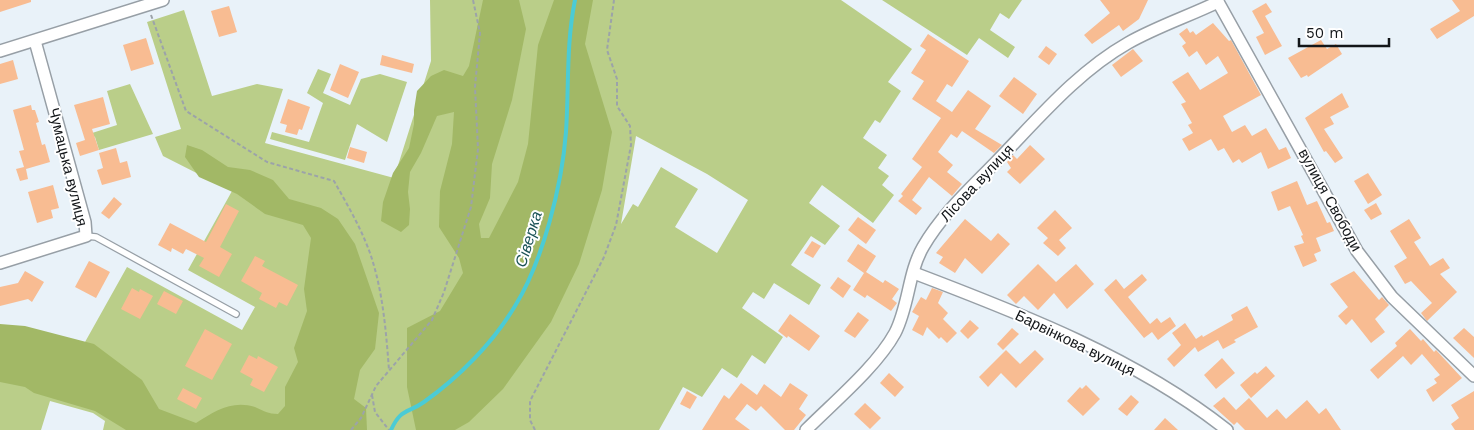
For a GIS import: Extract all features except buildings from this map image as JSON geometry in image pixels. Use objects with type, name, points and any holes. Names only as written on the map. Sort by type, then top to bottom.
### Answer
[{"type":"street","points":[[0,51],[163,0]]},
{"type":"street","name":"Лісова вулиця","points":[[806,430],[884,348],[895,332],[923,248],[937,226],[1064,92],[1091,69],[1129,43],[1217,1]]},
{"type":"street","name":"вулиця Свободи","points":[[1217,1],[1357,251],[1392,297],[1474,376]]},
{"type":"street","name":"Чумацька вулиця","points":[[0,263],[86,236],[84,222],[35,41]]},
{"type":"street","name":"Барвінкова вулиця","points":[[914,273],[1010,311],[1106,355],[1190,401],[1227,430]]},
{"type":"lane","points":[[86,236],[96,237],[236,314]]},
{"type":"path","points":[[351,430],[361,418],[376,386],[432,320],[444,292],[471,207],[478,150],[475,87],[480,33],[473,0]]},
{"type":"path","points":[[535,430],[530,420],[530,401],[604,256],[616,225],[629,154],[630,126],[616,106],[617,79],[607,50],[614,0]]},
{"type":"path","points":[[148,5],[186,111],[266,162],[334,181],[354,217],[370,253],[384,308],[390,370]]},
{"type":"path","points":[[372,395],[375,412],[389,430]]},
{"type":"green space","points":[[430,0],[841,0],[912,49],[888,82],[901,91],[880,123],[875,120],[863,138],[887,155],[878,168],[889,176],[882,185],[894,195],[873,223],[822,185],[809,203],[840,226],[825,245],[811,236],[791,265],[821,285],[809,305],[774,283],[764,299],[753,292],[742,308],[783,337],[765,364],[752,355],[737,378],[722,368],[702,397],[683,387],[659,430],[103,430],[105,421],[93,413],[50,401],[41,430],[0,430],[0,326],[80,351],[127,267],[242,330],[255,307],[188,270],[232,191],[163,156],[155,137],[181,129],[147,22],[184,10],[212,96],[257,84],[283,89],[265,143],[394,178],[431,61]],"holes":[[[636,136],[707,174],[748,200],[717,253],[675,227],[698,189],[661,167],[638,207],[633,204],[621,224]]]},
{"type":"green space","points":[[483,0],[519,0],[526,29],[512,100],[492,164],[490,198],[479,224],[481,238],[489,238],[518,182],[528,144],[538,45],[554,0],[593,0],[585,44],[612,132],[602,190],[579,264],[551,322],[503,389],[469,422],[455,430],[416,430],[407,387],[407,328],[440,311],[463,273],[459,258],[439,227],[440,191],[452,144],[454,112],[437,116],[421,153],[410,172],[408,192],[409,225],[401,232],[381,221],[383,202],[393,173],[409,148],[414,124],[417,91],[431,76],[444,70],[463,76],[469,66]]},
{"type":"green space","points":[[882,0],[1022,0],[1009,19],[1000,13],[990,30],[1015,47],[1008,58],[979,38],[967,55]]},
{"type":"green space","points":[[318,69],[331,74],[323,93],[350,105],[361,79],[380,74],[407,82],[387,142],[357,124],[345,160],[270,139],[272,132],[309,142],[323,103],[307,93]]},
{"type":"green space","points":[[130,84],[153,134],[99,150],[95,137],[89,134],[117,125],[107,91]]},
{"type":"green space","points":[[187,145],[202,150],[228,167],[250,170],[273,180],[289,199],[321,208],[338,219],[355,244],[379,313],[375,349],[360,370],[354,399],[366,408],[367,430],[126,430],[95,411],[34,393],[25,387],[0,382],[0,324],[25,326],[94,344],[142,380],[159,409],[196,423],[217,411],[231,406],[247,405],[269,413],[278,414],[285,406],[285,387],[298,362],[294,348],[307,311],[304,289],[311,238],[303,225],[265,214],[237,194],[199,177],[185,157]]},
{"type":"waterway","name":"Сіверка","points":[[391,430],[401,415],[418,406],[450,382],[486,346],[515,306],[534,267],[550,222],[564,153],[569,50],[575,0]]}]
